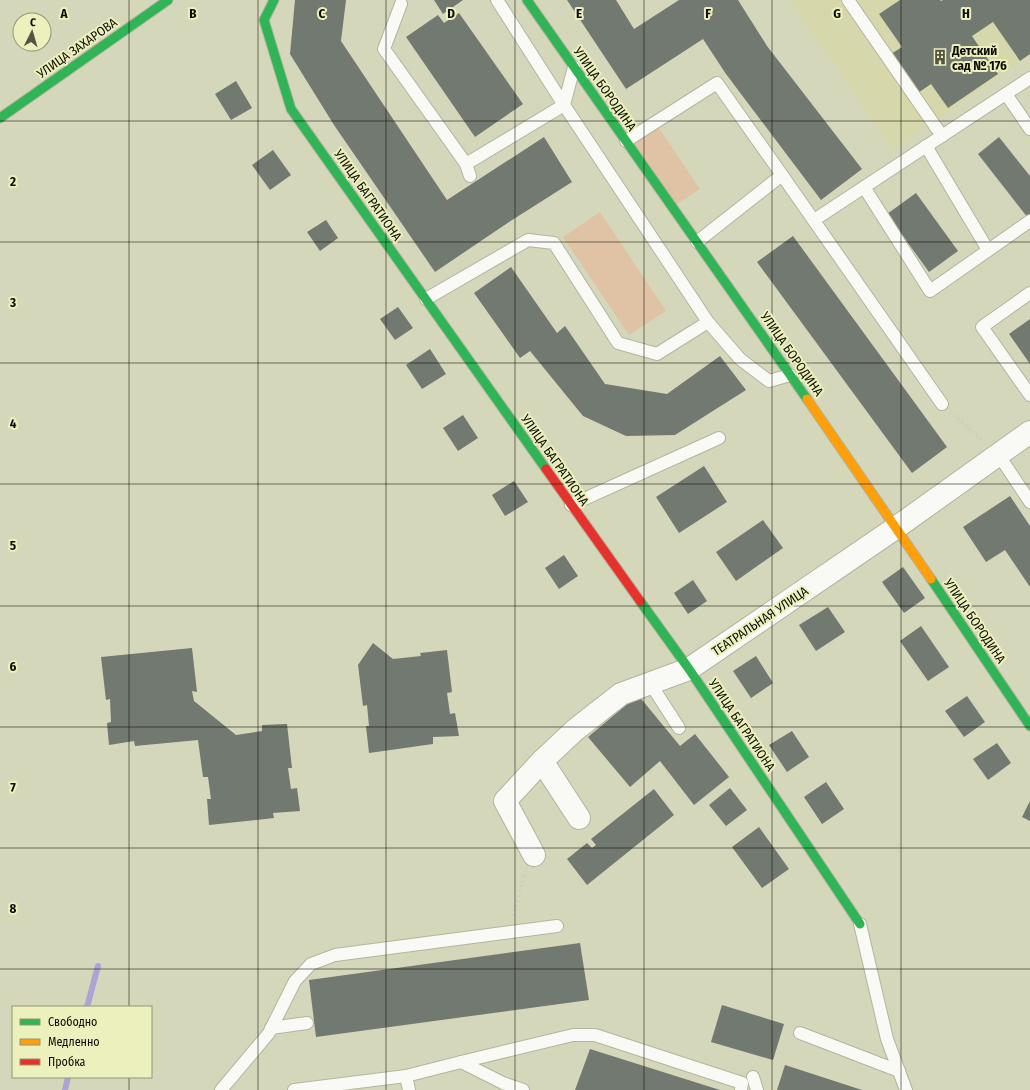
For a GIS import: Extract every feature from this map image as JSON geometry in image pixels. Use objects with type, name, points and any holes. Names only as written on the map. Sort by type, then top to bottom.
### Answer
[{"type":"street","name":"УЛИЦА ЗАХАРОВА","points":[[0,118],[168,0]]},
{"type":"street","name":"УЛИЦА БАГРАТИОНА","points":[[274,0],[264,20],[292,109],[571,505],[690,669],[860,924]]},
{"type":"street","name":"УЛИЦА БОРОДИНА","points":[[526,0],[897,527],[1030,726]]},
{"type":"street","name":"ТЕАТРАЛЬНАЯ УЛИЦА","points":[[534,855],[505,801],[542,761],[575,730],[621,694],[690,669],[897,527],[1030,432]]},
{"type":"street","points":[[542,761],[579,818]]},
{"type":"lane","points":[[498,0],[564,104],[708,322],[740,359],[769,380],[790,375]]},
{"type":"lane","points":[[848,0],[942,136]]},
{"type":"lane","points":[[401,4],[384,49],[466,164],[470,176]]},
{"type":"lane","points":[[466,164],[564,104],[574,67]]},
{"type":"lane","points":[[814,220],[1030,78]]},
{"type":"lane","points":[[626,141],[717,83],[942,404]]},
{"type":"lane","points":[[1006,94],[1030,129]]},
{"type":"lane","points":[[926,146],[988,250]]},
{"type":"lane","points":[[697,242],[782,175]]},
{"type":"lane","points":[[864,187],[930,291],[1030,221]]},
{"type":"lane","points":[[426,299],[528,240],[554,243],[618,343],[656,354],[708,322]]},
{"type":"lane","points":[[1030,293],[982,327],[1030,395]]},
{"type":"lane","points":[[571,505],[719,438]]},
{"type":"lane","points":[[998,454],[1030,502]]},
{"type":"lane","points":[[650,683],[679,728]]},
{"type":"lane","points":[[860,924],[887,1039],[906,1090]]},
{"type":"lane","points":[[221,1090],[269,1033],[295,981],[311,964],[335,955],[557,926]]},
{"type":"lane","points":[[271,1028],[308,1023]]},
{"type":"lane","points":[[800,1033],[899,1071]]},
{"type":"lane","points":[[294,1090],[406,1076],[573,1036],[596,1035],[742,1083],[741,1090]]},
{"type":"lane","points":[[461,1062],[502,1083],[523,1090]]},
{"type":"lane","points":[[406,1076],[410,1090]]},
{"type":"lane","points":[[753,1077],[757,1090]]},
{"type":"path","points":[[942,404],[998,454]]},
{"type":"path","points":[[509,932],[523,880]]},
{"type":"shaded area","points":[[789,0],[1030,0],[1030,56],[893,150]]},
{"type":"shaded area","points":[[654,121],[700,189],[675,205],[629,137]]},
{"type":"shaded area","points":[[600,212],[666,311],[629,335],[563,237]]},
{"type":"building","points":[[295,0],[346,0],[341,41],[447,200],[544,137],[572,182],[435,272],[334,125],[290,54]]},
{"type":"building","points":[[434,0],[463,0],[443,14]]},
{"type":"building","points":[[567,0],[616,0],[634,29],[679,0],[738,0],[767,46],[862,169],[821,200],[726,74],[703,39],[626,89]]},
{"type":"building","name":"Детский сад № 176","points":[[900,0],[1030,0],[1030,54],[1020,61],[993,22],[972,36],[998,74],[948,108],[931,84],[918,93],[891,54],[902,47],[879,14]]},
{"type":"building","points":[[459,13],[523,104],[475,137],[406,37],[438,15],[444,23]]},
{"type":"building","points":[[236,81],[252,108],[231,120],[215,94]]},
{"type":"building","points":[[999,137],[1030,176],[1030,217],[1028,218],[978,154]]},
{"type":"building","points":[[273,150],[291,175],[270,190],[252,165]]},
{"type":"building","points":[[916,193],[958,251],[929,272],[887,214]]},
{"type":"building","points":[[326,220],[338,238],[320,251],[307,232]]},
{"type":"building","points":[[793,236],[947,447],[912,473],[757,262]]},
{"type":"building","points":[[511,267],[557,333],[565,326],[605,384],[667,394],[720,356],[746,390],[675,435],[626,436],[583,416],[530,351],[520,358],[474,293]]},
{"type":"building","points":[[398,307],[413,328],[395,340],[380,319]]},
{"type":"building","points":[[1030,319],[1030,364],[1009,334]]},
{"type":"building","points":[[430,349],[446,374],[422,389],[406,365]]},
{"type":"building","points":[[463,415],[478,438],[458,451],[443,428]]},
{"type":"building","points":[[704,466],[727,502],[679,533],[656,497]]},
{"type":"building","points":[[514,481],[528,502],[505,516],[492,495]]},
{"type":"building","points":[[1010,496],[1030,526],[1030,587],[1005,550],[986,562],[963,527]]},
{"type":"building","points":[[763,520],[783,548],[736,581],[716,552]]},
{"type":"building","points":[[564,555],[578,576],[559,589],[545,568]]},
{"type":"building","points":[[903,567],[925,598],[904,613],[882,582]]},
{"type":"building","points":[[693,580],[707,601],[688,614],[674,593]]},
{"type":"building","points":[[828,607],[845,632],[816,651],[799,625]]},
{"type":"building","points":[[921,626],[949,667],[928,681],[900,641]]},
{"type":"building","points":[[373,643],[393,659],[421,656],[420,653],[447,650],[452,692],[447,693],[450,714],[455,713],[459,736],[433,737],[433,744],[369,753],[366,726],[369,726],[367,705],[363,706],[358,665]]},
{"type":"building","points":[[192,648],[197,692],[192,691],[194,701],[236,735],[262,731],[262,725],[287,724],[292,768],[288,768],[291,789],[297,788],[300,811],[273,813],[274,818],[209,825],[207,799],[211,799],[208,777],[203,777],[198,740],[135,746],[134,741],[109,745],[107,723],[111,722],[110,699],[106,700],[101,657]]},
{"type":"building","points":[[756,656],[773,683],[751,698],[733,671]]},
{"type":"building","points":[[638,695],[680,746],[695,734],[729,777],[694,805],[660,761],[630,787],[588,737]]},
{"type":"building","points":[[967,696],[985,722],[964,737],[945,711]]},
{"type":"building","points":[[792,731],[809,757],[787,772],[769,745]]},
{"type":"building","points":[[997,743],[1011,763],[988,780],[973,759]]},
{"type":"building","points":[[826,782],[844,809],[822,824],[804,797]]},
{"type":"building","points":[[730,788],[747,810],[726,826],[709,805]]},
{"type":"building","points":[[654,789],[674,815],[587,885],[567,859],[587,843],[592,848],[596,845],[591,839]]},
{"type":"building","points":[[1030,801],[1030,821],[1022,817]]},
{"type":"building","points":[[759,827],[789,869],[762,888],[732,847]]},
{"type":"building","points":[[580,943],[589,1000],[316,1037],[309,980]]},
{"type":"building","points":[[722,1005],[784,1024],[773,1060],[711,1042]]},
{"type":"building","points":[[590,1049],[720,1090],[575,1090]]},
{"type":"building","points":[[785,1065],[862,1090],[777,1090]]},
{"type":"waterway","points":[[87,1006],[98,966]]},
{"type":"waterway","points":[[65,1090],[68,1078]]},
{"type":"traffic: fast","points":[[0,118],[168,0]]},
{"type":"traffic: fast","points":[[274,0],[264,20],[291,109],[546,469]]},
{"type":"traffic: fast","points":[[527,0],[807,399]]},
{"type":"traffic: fast","points":[[931,579],[1030,726]]},
{"type":"traffic: fast","points":[[640,601],[689,669],[860,924]]},
{"type":"traffic: slow","points":[[807,399],[931,579]]},
{"type":"traffic: jam","points":[[546,469],[640,601]]},
{"type":"place","name":"Детский сад № 176","points":[[940,57]]}]
